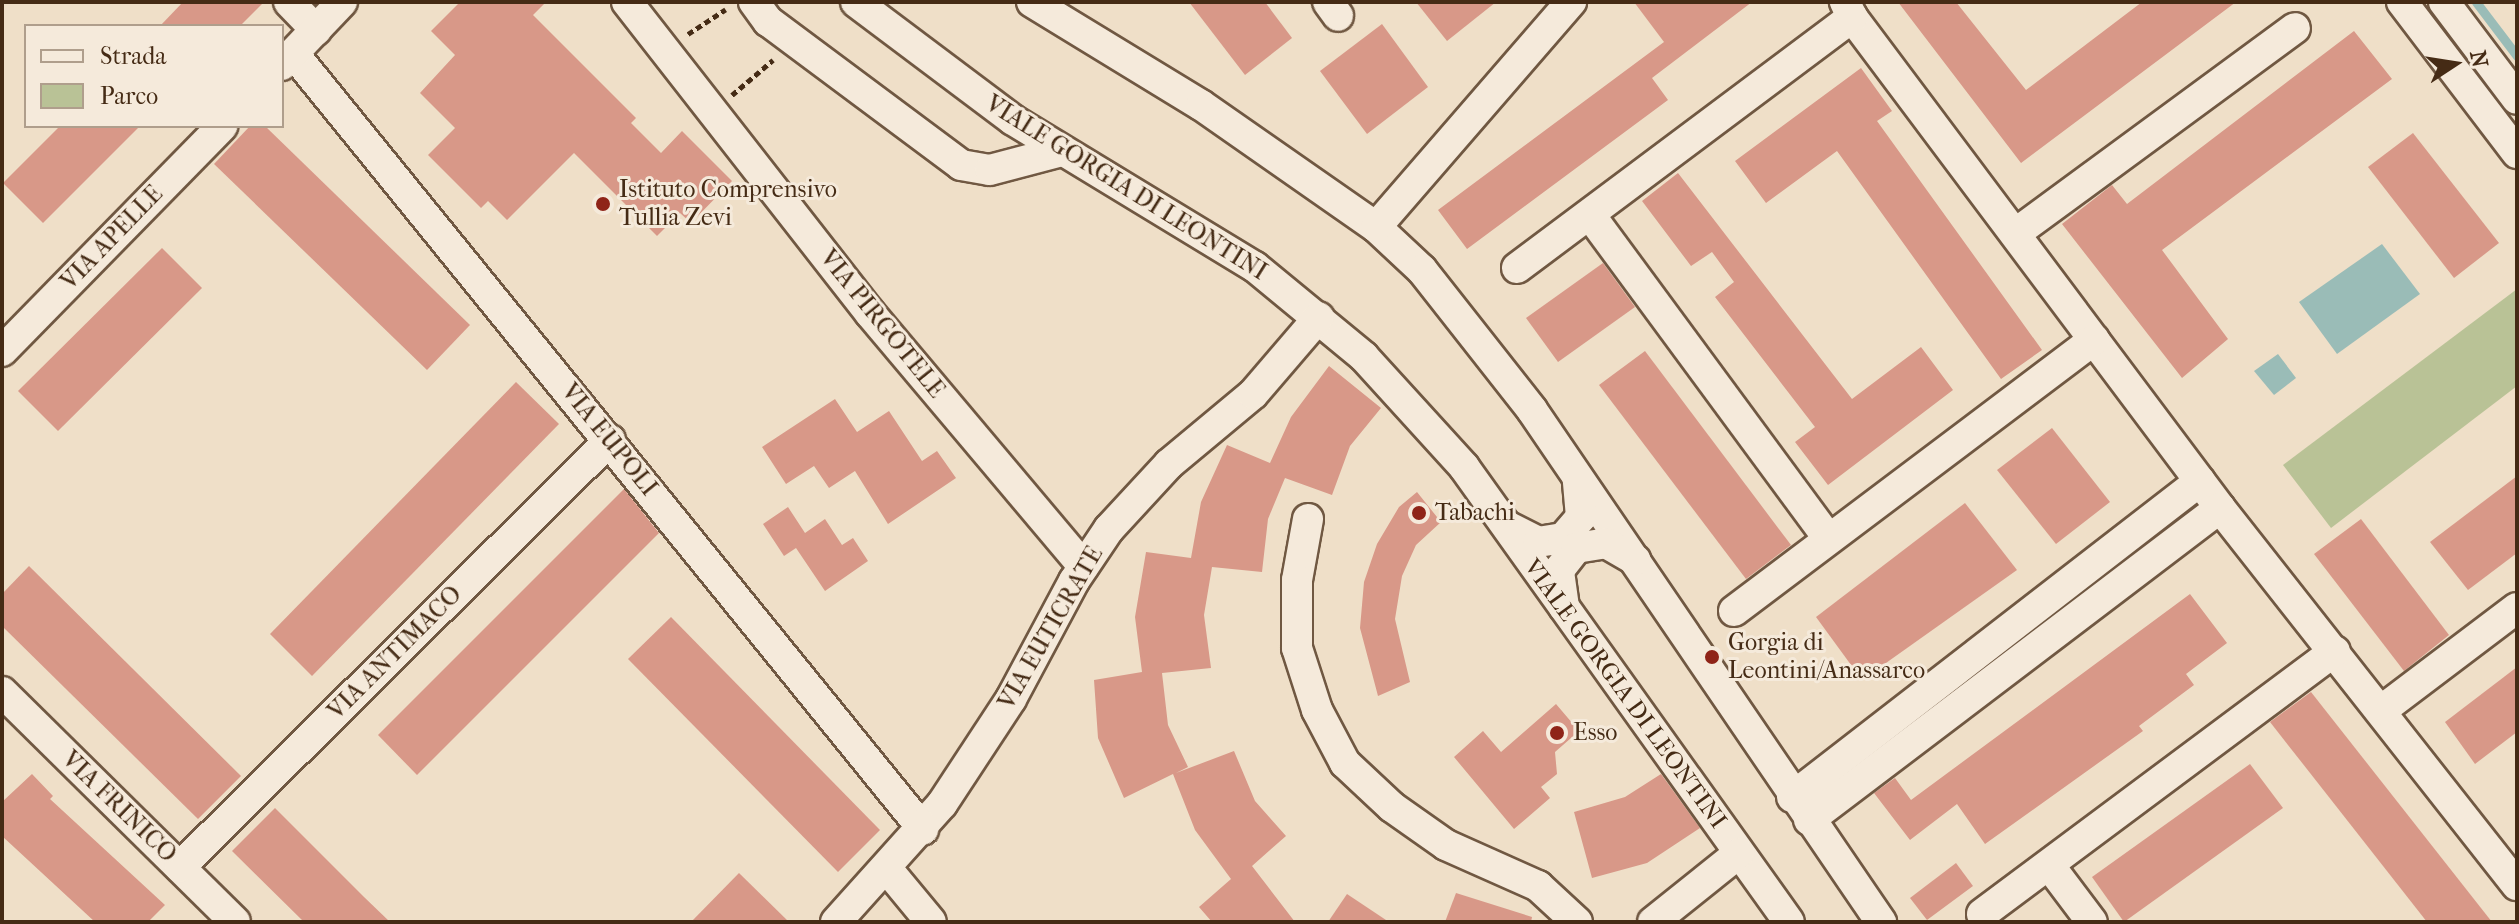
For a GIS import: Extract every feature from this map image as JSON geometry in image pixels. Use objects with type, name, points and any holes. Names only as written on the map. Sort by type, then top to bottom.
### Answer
[{"type":"street","points":[[289,2],[316,30]]},
{"type":"street","points":[[288,59],[342,2]]},
{"type":"street","name":"VIA PIRGOTELE","points":[[627,2],[870,313],[1083,566]]},
{"type":"street","points":[[754,2],[768,21],[961,165],[990,170],[1062,151]]},
{"type":"street","name":"VIALE GORGIA DI LEONTINI","points":[[856,2],[994,108],[1215,239],[1319,317],[1436,433],[1506,525],[1789,922]]},
{"type":"street","points":[[1032,2],[1201,105],[1376,227],[1468,326],[1639,564],[1800,809],[1881,922]]},
{"type":"street","points":[[1376,227],[1571,2]]},
{"type":"street","points":[[2402,2],[2517,153]]},
{"type":"street","points":[[2444,2],[2515,92]]},
{"type":"street","points":[[1517,268],[1590,215],[1849,10],[2220,508],[2517,885]]},
{"type":"street","points":[[2016,233],[2295,28]]},
{"type":"street","name":"VIA EUPOLI","points":[[288,59],[610,440],[923,829]]},
{"type":"street","name":"VIA APELLE","points":[[2,351],[220,128]]},
{"type":"street","points":[[1590,215],[1827,537]]},
{"type":"street","name":"VIA EUTICRATE","points":[[836,922],[888,870],[923,829],[1011,699],[1083,566],[1155,479],[1244,404],[1319,317]]},
{"type":"street","points":[[1734,611],[1827,537],[2094,340]]},
{"type":"street","name":"VIA ANTIMACO","points":[[180,867],[610,440]]},
{"type":"street","points":[[1506,525],[1538,542],[1563,538],[1581,517],[1575,472]]},
{"type":"street","points":[[1800,809],[1921,698],[2200,481]]},
{"type":"street","points":[[1800,809],[1938,722],[2220,508]]},
{"type":"street","points":[[1308,519],[1297,580],[1297,648],[1317,710],[1345,763],[1392,807],[1446,845],[1538,886],[1577,922]]},
{"type":"street","points":[[1565,611],[1559,570],[1576,548],[1606,543],[1639,564]]},
{"type":"street","points":[[2110,551],[2131,576]]},
{"type":"street","points":[[2382,710],[2517,608]]},
{"type":"street","points":[[2012,626],[2032,651]]},
{"type":"street","points":[[1982,914],[2335,651]]},
{"type":"street","name":"VIA FRINICO","points":[[2,692],[235,922]]},
{"type":"street","points":[[1921,698],[1938,722]]},
{"type":"street","points":[[1653,922],[1739,853]]},
{"type":"street","points":[[2049,865],[2092,922]]},
{"type":"street","points":[[888,870],[931,922]]},
{"type":"path","points":[[664,50],[737,2]]},
{"type":"path","points":[[712,111],[796,42]]},
{"type":"green space","points":[[2517,289],[2517,386],[2331,528],[2283,465]]},
{"type":"water","points":[[2382,244],[2420,294],[2337,354],[2299,302]]},
{"type":"water","points":[[2278,354],[2296,378],[2274,395],[2254,371]]},
{"type":"building","points":[[183,2],[264,2],[242,24],[162,24]]},
{"type":"building","points":[[460,2],[546,2],[533,15],[636,118],[631,123],[661,153],[682,131],[732,181],[691,223],[680,213],[657,236],[574,153],[507,220],[488,201],[481,208],[428,155],[455,128],[420,93],[455,55],[431,31]]},
{"type":"building","points":[[1189,2],[1265,2],[1292,38],[1245,75]]},
{"type":"building","points":[[1416,2],[1496,2],[1447,41]]},
{"type":"building","points":[[1634,2],[1752,2],[1652,78],[1668,100],[1467,249],[1438,210],[1664,42]]},
{"type":"building","points":[[1898,2],[1956,2],[2026,90],[2142,2],[2236,2],[2021,163]]},
{"type":"building","points":[[1382,24],[1428,87],[1367,134],[1320,71]]},
{"type":"building","points":[[2354,31],[2392,79],[2162,250],[2228,339],[2182,378],[2062,224],[2112,185],[2127,204]]},
{"type":"building","points":[[1861,68],[1892,111],[1877,121],[2042,350],[2001,379],[1837,151],[1766,203],[1735,161]]},
{"type":"building","points":[[58,128],[138,128],[43,223],[3,183]]},
{"type":"building","points":[[248,128],[267,128],[470,325],[427,370],[214,164]]},
{"type":"building","points":[[2413,133],[2499,243],[2454,278],[2368,167]]},
{"type":"building","points":[[1678,173],[1852,399],[1921,347],[1953,390],[1828,485],[1795,442],[1815,427],[1715,297],[1734,282],[1712,252],[1691,266],[1642,201]]},
{"type":"building","points":[[162,248],[202,288],[58,431],[18,391]]},
{"type":"building","points":[[1603,263],[1635,307],[1558,362],[1526,318]]},
{"type":"building","points":[[1645,351],[1791,545],[1746,579],[1599,385]]},
{"type":"building","points":[[1329,366],[1381,408],[1350,446],[1332,495],[1285,478],[1268,519],[1262,572],[1212,567],[1204,615],[1211,668],[1162,673],[1168,725],[1188,767],[1176,773],[1234,751],[1255,801],[1286,836],[1252,866],[1295,922],[1212,922],[1199,907],[1231,879],[1195,830],[1173,774],[1124,798],[1098,738],[1094,680],[1142,672],[1135,617],[1146,552],[1191,558],[1201,502],[1227,445],[1270,463],[1291,417]]},
{"type":"building","points":[[516,382],[559,424],[312,676],[270,634]]},
{"type":"building","points":[[835,399],[857,432],[889,411],[922,461],[937,451],[956,478],[888,524],[855,471],[829,488],[814,466],[786,484],[762,447]]},
{"type":"building","points":[[2052,428],[2110,502],[2056,544],[1997,470]]},
{"type":"building","points":[[2517,476],[2517,553],[2468,590],[2430,542]]},
{"type":"building","points":[[624,489],[659,533],[417,775],[378,735]]},
{"type":"building","points":[[1417,492],[1441,522],[1416,545],[1402,576],[1395,619],[1410,682],[1378,696],[1360,628],[1364,582],[1377,544],[1399,507]]},
{"type":"building","points":[[1965,503],[2017,570],[1862,680],[1816,617]]},
{"type":"building","points":[[788,507],[805,533],[825,519],[842,545],[853,538],[868,561],[825,591],[796,548],[784,556],[763,524]]},
{"type":"building","points":[[2361,519],[2449,635],[2404,671],[2314,554]]},
{"type":"building","points":[[29,566],[241,776],[198,819],[2,626],[2,594]]},
{"type":"building","points":[[2190,594],[2227,643],[2186,674],[2194,685],[2139,726],[2143,731],[1985,844],[1957,804],[1910,840],[1874,793],[1895,778],[1911,800]]},
{"type":"building","points":[[671,617],[880,830],[838,872],[628,659]]},
{"type":"building","points":[[2517,667],[2517,732],[2475,764],[2445,722]]},
{"type":"building","points":[[2311,692],[2492,922],[2427,922],[2270,722]]},
{"type":"building","points":[[1556,704],[1579,731],[1555,752],[1557,774],[1541,787],[1550,798],[1514,829],[1454,757],[1483,731],[1501,752]]},
{"type":"building","points":[[2250,764],[2283,808],[2124,922],[2092,877]]},
{"type":"building","points":[[32,774],[53,796],[50,799],[165,905],[148,922],[95,922],[2,836],[2,802]]},
{"type":"building","points":[[1661,774],[1700,828],[1647,863],[1592,878],[1574,812],[1625,797]]},
{"type":"building","points":[[275,808],[390,922],[304,922],[232,851]]},
{"type":"building","points":[[1956,863],[1973,886],[1927,920],[1910,898]]},
{"type":"building","points":[[739,873],[789,922],[691,922]]},
{"type":"building","points":[[1456,893],[1532,917],[1531,922],[1445,922]]},
{"type":"building","points":[[1347,894],[1389,922],[1328,922]]},
{"type":"waterway","points":[[2476,2],[2517,56]]},
{"type":"place","name":"Istituto Comprensivo Tullia Zevi","points":[[603,204]]},
{"type":"place","name":"Tabachi","points":[[1419,513]]},
{"type":"place","name":"Gorgia di Leontini/Anassarco","points":[[1712,657]]},
{"type":"place","name":"Esso","points":[[1557,733]]}]
